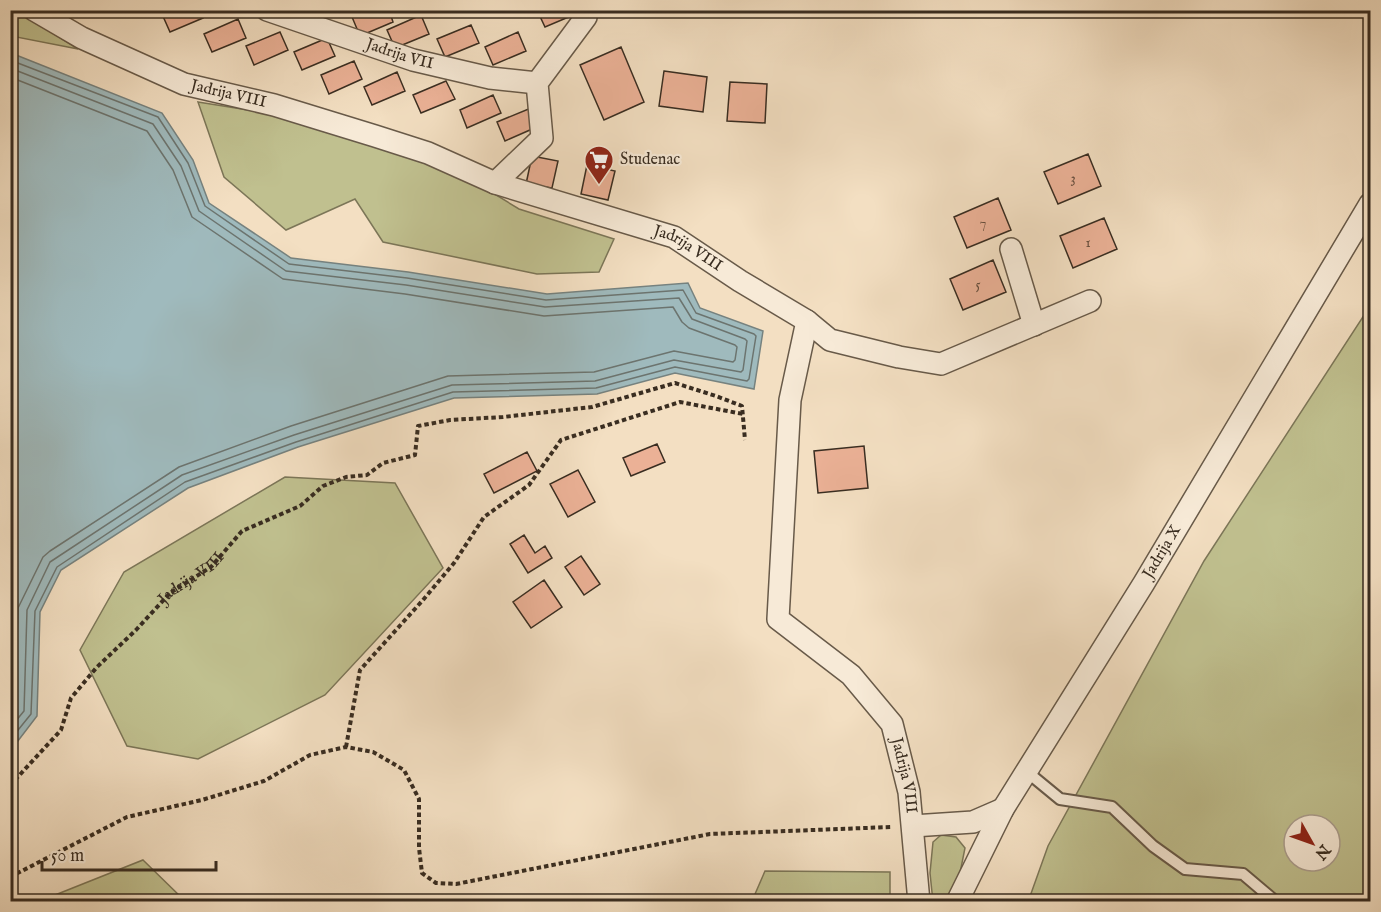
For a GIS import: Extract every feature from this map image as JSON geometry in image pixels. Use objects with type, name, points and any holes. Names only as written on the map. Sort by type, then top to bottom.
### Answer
[{"type":"street","name":"Jadrija VIII","points":[[34,10],[82,38],[184,84],[274,105],[375,136],[428,153],[495,183],[674,237],[740,281],[807,321],[790,400],[778,619],[851,675],[892,724],[909,792],[919,902]]},
{"type":"street","name":"Jadrija VII","points":[[267,10],[413,60],[489,78],[537,83]]},
{"type":"street","points":[[495,183],[542,138],[537,83],[586,16],[584,10]]},
{"type":"street","name":"Jadrija X","points":[[957,902],[1003,809],[1144,583],[1371,204]]},
{"type":"street","points":[[1011,249],[1034,325]]},
{"type":"street","points":[[807,321],[831,340],[899,357],[941,364],[1090,301]]},
{"type":"street","name":"Jadrija VIII","points":[[913,826],[973,822],[1003,809]]},
{"type":"lane","points":[[1026,771],[1060,799],[1112,807],[1153,846],[1185,869],[1243,874],[1276,902]]},
{"type":"path","name":"Jadrija VIII","points":[[15,780],[61,730],[71,698],[170,593],[211,567],[242,531],[300,506],[323,486],[346,477],[368,475],[383,463],[416,455],[418,426],[450,420],[503,417],[592,407],[675,383],[742,406],[742,414]]},
{"type":"path","points":[[346,747],[360,670],[429,593],[484,517],[529,485],[561,440],[680,402],[742,414],[745,440]]},
{"type":"path","name":"Jadrija VIII","points":[[10,877],[127,817],[202,800],[264,781],[310,755],[346,747],[373,752],[404,770],[419,799],[419,848],[422,873],[436,883],[456,884],[710,834],[913,826]]},
{"type":"green space","points":[[10,11],[18,11],[78,49],[11,36]]},
{"type":"green space","points":[[198,102],[279,115],[423,162],[488,190],[519,209],[614,239],[599,272],[537,274],[383,242],[355,199],[286,230],[224,177]]},
{"type":"green space","points":[[1370,306],[1370,901],[1028,902],[1048,846],[1204,561]]},
{"type":"green space","points":[[285,477],[395,483],[443,568],[325,695],[198,759],[127,746],[80,650],[124,572]]},
{"type":"green space","points":[[941,835],[956,837],[965,848],[960,873],[947,901],[933,902],[930,873],[933,842]]},
{"type":"green space","points":[[143,860],[185,901],[40,901]]},
{"type":"green space","points":[[765,871],[890,872],[890,901],[752,901]]},
{"type":"water","points":[[11,53],[162,113],[193,160],[209,203],[291,258],[408,272],[547,294],[688,283],[700,308],[763,331],[754,389],[675,373],[597,394],[454,398],[298,447],[188,488],[61,570],[40,612],[37,716],[11,750]]},
{"type":"building","points":[[169,10],[200,10],[203,18],[170,32],[162,14]]},
{"type":"building","points":[[319,10],[341,10],[323,19]]},
{"type":"building","points":[[368,10],[389,10],[393,22],[360,36],[352,17]]},
{"type":"building","points":[[537,10],[577,10],[578,13],[545,27]]},
{"type":"building","points":[[421,15],[429,34],[395,48],[387,30]]},
{"type":"building","points":[[238,19],[246,38],[212,52],[204,34]]},
{"type":"building","points":[[471,25],[479,43],[445,57],[437,39]]},
{"type":"building","points":[[280,32],[288,50],[254,65],[246,46]]},
{"type":"building","points":[[518,32],[526,51],[493,65],[485,47]]},
{"type":"building","points":[[327,38],[335,56],[302,70],[294,52]]},
{"type":"building","points":[[621,47],[644,102],[604,120],[580,65]]},
{"type":"building","points":[[354,61],[362,79],[329,94],[321,75]]},
{"type":"building","points":[[664,71],[707,77],[703,112],[659,106]]},
{"type":"building","points":[[397,72],[405,91],[372,105],[364,87]]},
{"type":"building","points":[[446,81],[455,99],[421,113],[413,95]]},
{"type":"building","points":[[730,82],[767,84],[765,123],[727,121]]},
{"type":"building","points":[[493,95],[501,113],[467,128],[460,110]]},
{"type":"building","points":[[531,108],[539,126],[505,141],[497,122]]},
{"type":"building","points":[[1088,154],[1101,186],[1058,204],[1044,172]]},
{"type":"building","points":[[532,156],[558,161],[552,188],[526,184]]},
{"type":"building","points":[[587,165],[615,171],[608,200],[581,194]]},
{"type":"building","points":[[998,198],[1011,230],[967,248],[954,217]]},
{"type":"building","points":[[1104,218],[1117,249],[1073,268],[1060,236]]},
{"type":"building","points":[[993,260],[1006,292],[963,310],[950,279]]},
{"type":"building","points":[[657,444],[665,462],[631,476],[623,458]]},
{"type":"building","points":[[864,446],[868,488],[818,493],[814,451]]},
{"type":"building","points":[[527,452],[537,471],[494,493],[484,474]]},
{"type":"building","points":[[578,470],[595,502],[568,517],[550,484]]},
{"type":"building","points":[[524,535],[535,553],[545,546],[552,558],[528,573],[510,544]]},
{"type":"building","points":[[581,556],[600,584],[584,595],[565,567]]},
{"type":"building","points":[[544,580],[562,607],[531,628],[513,602]]},
{"type":"place","name":"Studenac","points":[[599,186]]}]
